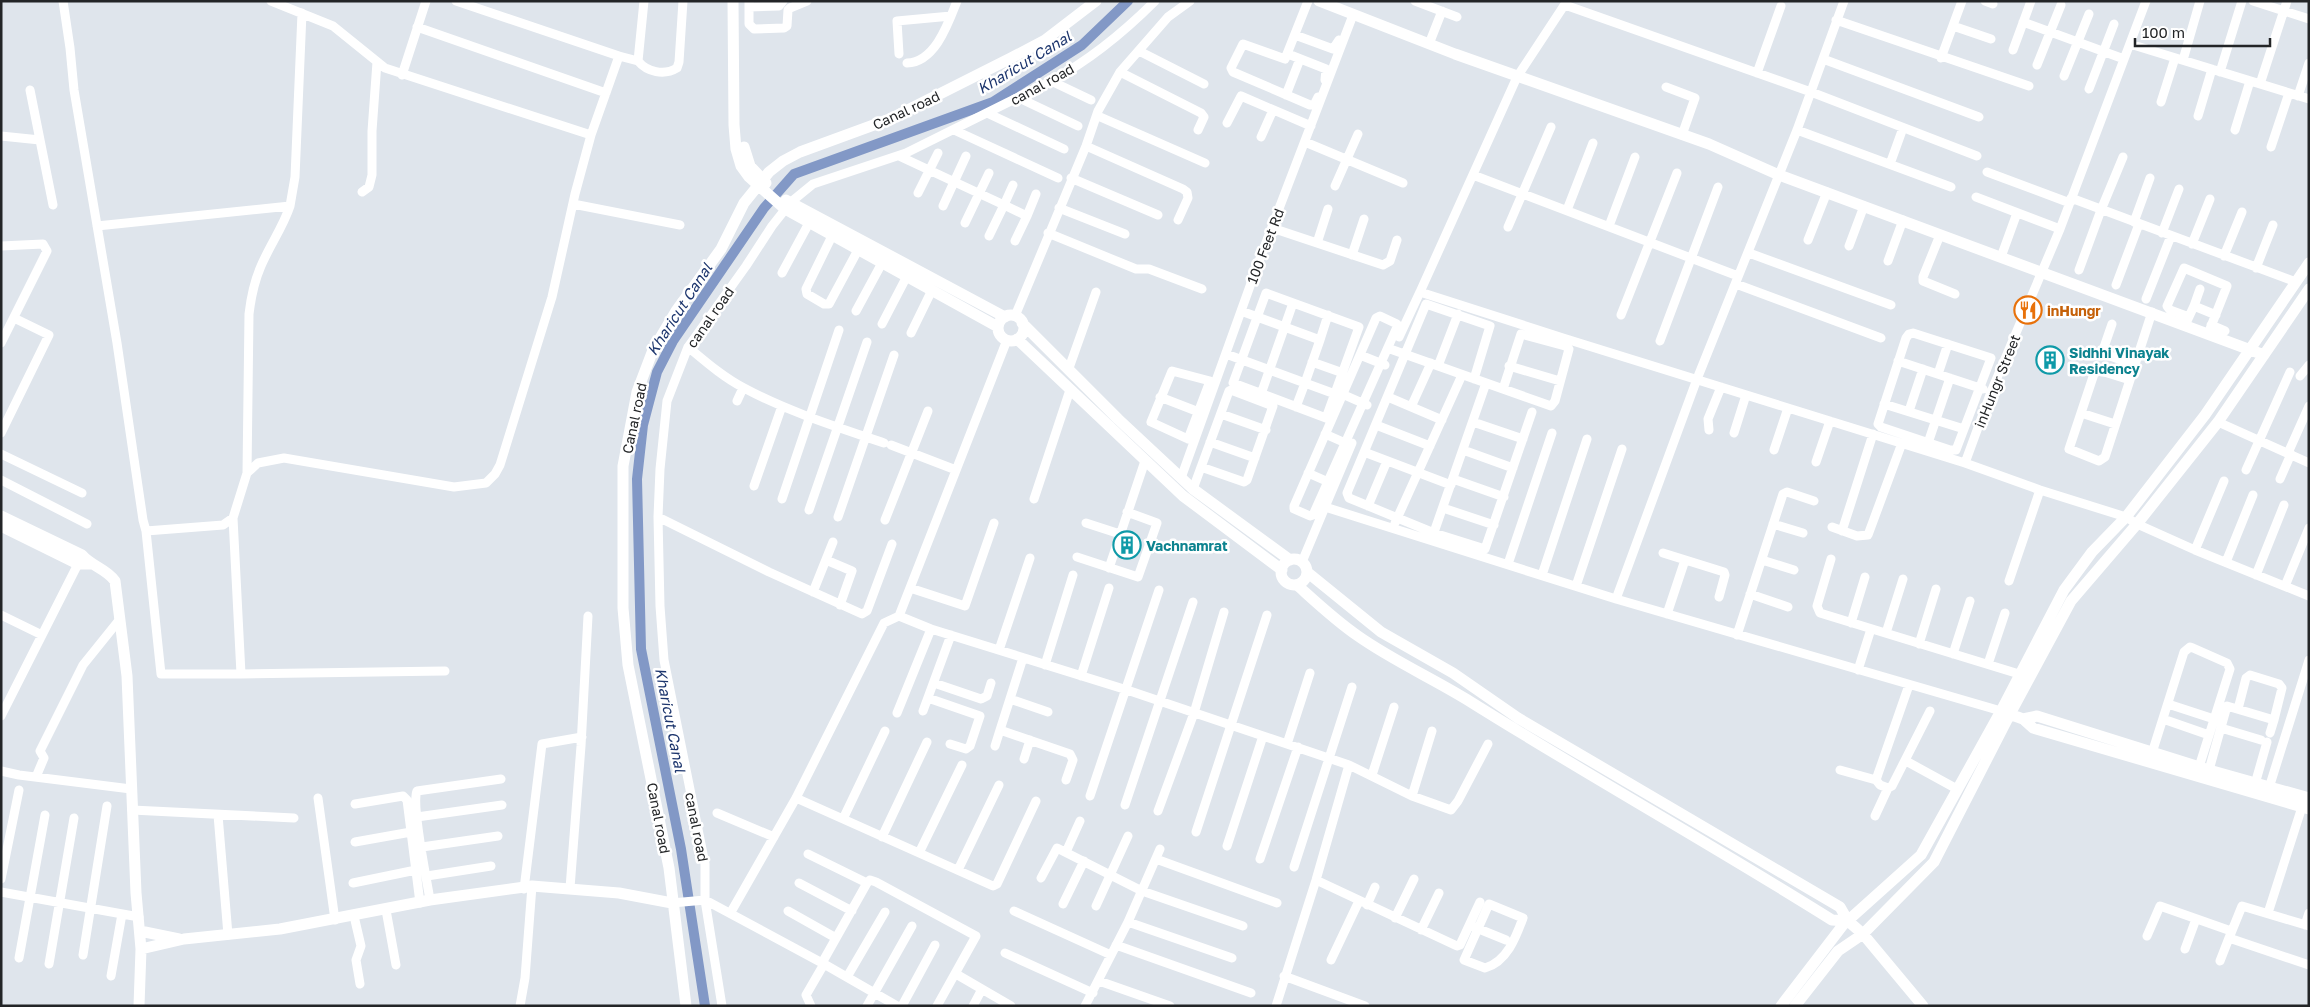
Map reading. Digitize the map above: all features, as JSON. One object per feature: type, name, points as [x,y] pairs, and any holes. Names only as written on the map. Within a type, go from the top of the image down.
[{"type":"street","points":[[63,1],[74,90],[117,343],[142,520],[146,531],[161,674],[445,671]]},
{"type":"street","points":[[271,1],[333,26],[385,68],[592,135]]},
{"type":"street","points":[[402,75],[426,1]]},
{"type":"street","points":[[456,1],[619,56],[638,60],[649,71],[671,72],[677,68],[683,1]]},
{"type":"street","points":[[638,60],[644,1]]},
{"type":"street","points":[[733,1],[734,125],[736,149],[748,177],[761,183]]},
{"type":"street","points":[[746,3],[779,6],[783,1]]},
{"type":"street","points":[[746,3],[750,27],[754,29],[784,28],[787,26],[790,8],[807,1]]},
{"type":"street","points":[[906,63],[919,61],[924,58],[937,41],[957,1]]},
{"type":"street","name":"Canal road","points":[[686,1006],[676,902],[628,665],[623,608],[624,466],[637,392],[653,350],[676,310],[722,249],[744,203],[769,172],[791,157],[890,119],[1045,40],[1096,1]]},
{"type":"street","name":"canal road","points":[[722,1006],[705,897],[705,864],[664,660],[660,606],[658,517],[660,469],[667,400],[688,347],[787,206],[813,184],[899,156],[1051,82],[1103,45],[1155,1]]},
{"type":"street","points":[[998,327],[1014,318],[1086,146],[1098,116],[1098,111],[1120,72],[1168,16],[1190,1]]},
{"type":"street","points":[[1288,54],[1326,69],[1316,103],[1312,105],[1286,95],[1233,72],[1231,68],[1243,44],[1282,60],[1286,59],[1308,1]]},
{"type":"street","points":[[1319,1],[1517,77],[1682,135],[1779,175],[2042,273],[2152,312],[2187,321],[2264,355]]},
{"type":"street","points":[[1415,1],[1457,17]]},
{"type":"street","points":[[1616,599],[1697,379],[1812,92],[1844,1]]},
{"type":"street","points":[[1941,58],[1962,1]]},
{"type":"street","points":[[2013,50],[2031,1]]},
{"type":"street","name":"inHungr Street","points":[[1965,463],[1991,392],[2060,229],[2146,1]]},
{"type":"street","points":[[2161,102],[2200,1]]},
{"type":"street","points":[[2198,116],[2242,1]]},
{"type":"street","points":[[2253,1],[2309,19]]},
{"type":"street","points":[[2260,84],[2287,1]]},
{"type":"street","points":[[746,3],[741,89],[744,150],[750,166],[761,183],[787,206],[808,223],[998,327],[1000,335],[1012,340],[1070,390],[1182,496],[1282,570],[1285,581],[1297,585],[1357,636],[1382,652],[1440,683],[1547,750],[1670,821],[1832,920],[1848,921]]},
{"type":"street","points":[[1384,365],[1394,350],[1517,77],[1566,3],[1812,92],[1977,156]]},
{"type":"street","points":[[2037,65],[2061,5]]},
{"type":"street","points":[[1757,73],[1781,6]]},
{"type":"street","points":[[1429,44],[1442,11]]},
{"type":"street","points":[[241,674],[233,518],[247,473],[248,314],[252,289],[261,265],[286,219],[296,177],[302,13]]},
{"type":"street","points":[[2064,76],[2089,14]]},
{"type":"street","name":"100 Feet Rd","points":[[1181,478],[1201,413],[1226,354],[1353,15]]},
{"type":"street","points":[[899,54],[897,21],[951,16]]},
{"type":"street","points":[[1836,20],[1941,58],[2029,86]]},
{"type":"street","points":[[2023,22],[2124,59]]},
{"type":"street","points":[[2089,89],[2114,24]]},
{"type":"street","points":[[1953,26],[1991,40]]},
{"type":"street","points":[[417,27],[606,93]]},
{"type":"street","points":[[1295,35],[1333,49],[1340,37]]},
{"type":"street","points":[[2130,44],[2309,99]]},
{"type":"street","points":[[1139,51],[1204,84]]},
{"type":"street","points":[[247,473],[258,463],[284,458],[454,487],[486,483],[495,474],[507,442],[552,297],[573,204],[592,135],[619,56]]},
{"type":"street","points":[[1286,95],[1300,59]]},
{"type":"street","points":[[1823,59],[1980,117]]},
{"type":"street","points":[[362,192],[369,187],[372,175],[372,131],[377,62]]},
{"type":"street","points":[[2298,96],[2309,63]]},
{"type":"street","points":[[1120,72],[1202,112],[1204,117],[1198,130]]},
{"type":"street","points":[[2235,130],[2250,81]]},
{"type":"street","points":[[1051,82],[1091,100]]},
{"type":"street","points":[[1666,87],[1695,98],[1682,135]]},
{"type":"street","points":[[30,90],[54,205]]},
{"type":"street","points":[[2271,147],[2289,93]]},
{"type":"street","points":[[1227,123],[1242,96],[1311,126]]},
{"type":"street","points":[[1019,98],[1078,126]]},
{"type":"street","points":[[1261,137],[1273,110]]},
{"type":"street","points":[[987,114],[1064,149]]},
{"type":"street","points":[[1098,116],[1205,163]]},
{"type":"street","points":[[1508,228],[1551,128]]},
{"type":"street","points":[[1890,164],[1903,128]]},
{"type":"street","points":[[954,130],[1058,178]]},
{"type":"street","points":[[1797,130],[1951,187]]},
{"type":"street","points":[[1335,186],[1358,134]]},
{"type":"street","points":[[1,136],[40,140]]},
{"type":"street","points":[[1305,142],[1403,183]]},
{"type":"street","points":[[1567,210],[1593,143]]},
{"type":"street","points":[[1086,146],[1187,192],[1188,198],[1178,220]]},
{"type":"street","points":[[918,193],[938,153]]},
{"type":"street","points":[[899,156],[1027,216]]},
{"type":"street","points":[[943,206],[966,156]]},
{"type":"street","points":[[1609,226],[1635,157]]},
{"type":"street","points":[[2079,270],[2123,157]]},
{"type":"street","points":[[1987,172],[2101,210],[2296,282]]},
{"type":"street","points":[[965,223],[989,173]]},
{"type":"street","points":[[1621,315],[1677,173]]},
{"type":"street","points":[[1472,174],[1692,258],[1737,280],[1881,338]]},
{"type":"street","points":[[1071,178],[1158,215]]},
{"type":"street","points":[[2116,285],[2150,178]]},
{"type":"street","points":[[988,236],[1013,185]]},
{"type":"street","points":[[1660,341],[1718,187]]},
{"type":"street","points":[[2162,232],[2179,189]]},
{"type":"street","points":[[1808,240],[1827,192]]},
{"type":"street","points":[[1015,241],[1036,194]]},
{"type":"street","points":[[1976,197],[2060,229]]},
{"type":"street","points":[[2192,244],[2210,199]]},
{"type":"street","points":[[573,204],[680,225]]},
{"type":"street","points":[[97,226],[290,206]]},
{"type":"street","points":[[787,206],[828,222],[1014,318],[1069,368],[1118,419],[1193,489],[1290,560],[1305,567],[1381,632],[1452,674],[1518,718],[1840,907],[1848,921],[1863,934],[1923,1006]]},
{"type":"street","points":[[1849,246],[1864,206]]},
{"type":"street","points":[[1059,208],[1124,234]]},
{"type":"street","points":[[1317,243],[1328,209]]},
{"type":"street","points":[[2224,256],[2242,212]]},
{"type":"street","points":[[2001,257],[2017,213]]},
{"type":"street","points":[[1352,255],[1364,219]]},
{"type":"street","points":[[1888,261],[1902,220]]},
{"type":"street","points":[[782,273],[808,223]]},
{"type":"street","points":[[2256,268],[2272,224]]},
{"type":"street","points":[[1272,228],[1386,265],[1390,261],[1397,240]]},
{"type":"street","points":[[1048,233],[1136,269],[1148,269],[1202,289]]},
{"type":"street","points":[[1940,235],[1923,281],[1955,294]]},
{"type":"street","points":[[832,236],[806,289],[807,294],[824,304],[829,304],[858,250]]},
{"type":"street","points":[[2146,299],[2171,236]]},
{"type":"street","points":[[1,246],[43,244],[47,251],[1,343]]},
{"type":"street","points":[[1749,253],[1891,305]]},
{"type":"street","points":[[856,311],[882,263]]},
{"type":"street","points":[[1795,1006],[1838,951],[1863,934],[1934,862],[2005,712],[2019,674],[2064,590],[2092,552],[2126,517],[2204,415],[2309,263]]},
{"type":"street","points":[[2187,321],[2167,306],[2184,268],[2227,285],[2210,330]]},
{"type":"street","points":[[882,324],[907,276]]},
{"type":"street","points":[[2187,321],[2200,289]]},
{"type":"street","points":[[1781,1006],[1843,925],[1921,854],[1957,789],[2071,601],[2137,524],[2218,422],[2309,289]]},
{"type":"street","points":[[910,333],[932,290]]},
{"type":"street","points":[[1069,368],[1096,292]]},
{"type":"street","points":[[1420,292],[1965,463],[2040,490],[2126,517],[2137,524],[2195,550],[2309,596]]},
{"type":"street","points":[[1294,303],[1265,293],[1232,383],[1325,418],[1339,394],[1360,355],[1376,318],[1380,316],[1398,325],[1384,365],[1331,483],[1313,515],[1310,516],[1293,508],[1325,434],[1339,394],[1343,373],[1359,327],[1294,303]]},
{"type":"street","points":[[1261,394],[1294,303]]},
{"type":"street","points":[[1474,379],[1490,326],[1428,303],[1425,305],[1347,493],[1349,498],[1398,518],[1433,536],[1508,564],[1616,599],[2023,718],[2038,716],[2269,788],[2307,805]]},
{"type":"street","points":[[2194,306],[2216,315]]},
{"type":"street","points":[[1241,311],[1320,340]]},
{"type":"street","points":[[2130,380],[2097,370],[2080,413],[2069,449],[2099,460],[2105,457],[2116,424],[2152,312]]},
{"type":"street","points":[[1411,407],[1434,365],[1458,314]]},
{"type":"street","points":[[1296,407],[1328,316]]},
{"type":"street","points":[[1,433],[50,335],[14,318]]},
{"type":"street","points":[[730,912],[796,798],[884,623],[899,616],[956,470],[1012,340],[1023,331],[1014,318]]},
{"type":"street","points":[[2112,324],[2102,353],[2135,365]]},
{"type":"street","points":[[782,499],[839,330]]},
{"type":"street","points":[[2210,330],[2225,331]]},
{"type":"street","points":[[1909,334],[1991,358],[1956,450],[1950,450],[1879,426],[1878,421],[1898,361],[1909,334]]},
{"type":"street","points":[[1394,350],[1502,390],[1551,406],[1555,401],[1569,349],[1565,346],[1531,336],[1519,335],[1502,390]]},
{"type":"street","points":[[809,510],[867,342]]},
{"type":"street","points":[[1938,374],[1948,344]]},
{"type":"street","points":[[688,347],[717,371],[743,388],[782,406],[956,470]]},
{"type":"street","points":[[838,517],[894,354]]},
{"type":"street","points":[[1226,354],[1366,404]]},
{"type":"street","points":[[1360,355],[1384,365]]},
{"type":"street","points":[[1898,361],[1991,392]]},
{"type":"street","points":[[1312,362],[1343,373]]},
{"type":"street","points":[[2300,376],[2309,365]]},
{"type":"street","points":[[1510,366],[1560,380]]},
{"type":"street","points":[[1909,412],[1923,369]]},
{"type":"street","points":[[1172,370],[1210,380],[1201,413],[1189,438],[1185,438],[1151,422],[1160,398],[1172,370]]},
{"type":"street","points":[[2246,470],[2290,372]]},
{"type":"street","points":[[1393,528],[1462,375]]},
{"type":"street","points":[[1928,443],[1950,378]]},
{"type":"street","points":[[1433,536],[1486,383]]},
{"type":"street","points":[[1709,430],[1708,419],[1721,387]]},
{"type":"street","points":[[737,401],[743,388]]},
{"type":"street","points":[[1034,500],[1070,390]]},
{"type":"street","points":[[1193,489],[1210,442],[1230,390],[1273,406],[1248,479],[1244,482],[1201,467]]},
{"type":"street","points":[[1734,433],[1746,395]]},
{"type":"street","points":[[1388,397],[1442,420]]},
{"type":"street","points":[[1160,398],[1201,413]]},
{"type":"street","points":[[1884,404],[1964,430]]},
{"type":"street","points":[[754,486],[782,406]]},
{"type":"street","points":[[2280,479],[2309,406]]},
{"type":"street","points":[[1774,450],[1788,408]]},
{"type":"street","points":[[885,520],[928,411]]},
{"type":"street","points":[[1325,507],[1393,528],[1485,549],[1532,412]]},
{"type":"street","points":[[2080,413],[2116,424]]},
{"type":"street","points":[[1221,414],[1266,430]]},
{"type":"street","points":[[1816,462],[1830,421]]},
{"type":"street","points":[[1473,422],[1523,439]]},
{"type":"street","points":[[2218,422],[2309,462]]},
{"type":"street","points":[[1376,425],[1430,446]]},
{"type":"street","points":[[1508,564],[1552,433]]},
{"type":"street","points":[[1325,434],[1348,445]]},
{"type":"street","points":[[1842,530],[1873,434]]},
{"type":"street","points":[[1542,575],[1587,439]]},
{"type":"street","points":[[1210,442],[1255,458]]},
{"type":"street","points":[[1832,527],[1858,536],[1868,535],[1902,443]]},
{"type":"street","points":[[1576,586],[1622,449]]},
{"type":"street","points":[[1463,450],[1514,468]]},
{"type":"street","points":[[1364,452],[1418,473],[1504,497]]},
{"type":"street","points":[[1,454],[82,492]]},
{"type":"street","points":[[1109,568],[1145,461]]},
{"type":"street","points":[[1368,506],[1386,461]]},
{"type":"street","points":[[1308,473],[1331,483]]},
{"type":"street","points":[[1,480],[88,524]]},
{"type":"street","points":[[2195,550],[2224,481]]},
{"type":"street","points":[[1297,585],[1304,580],[1305,567],[1331,483]]},
{"type":"street","points":[[2009,581],[2040,490]]},
{"type":"street","points":[[1737,635],[1785,492],[1814,501]]},
{"type":"street","points":[[2226,562],[2253,495]]},
{"type":"street","points":[[2256,575],[2284,505]]},
{"type":"street","points":[[1443,508],[1494,525]]},
{"type":"street","points":[[1077,557],[1137,577],[1144,565],[1157,523],[1127,512]]},
{"type":"street","points":[[1,516],[82,555],[84,564],[42,635],[2,711]]},
{"type":"street","points":[[658,517],[859,614],[867,612],[892,544]]},
{"type":"street","points":[[146,531],[223,525],[233,518]]},
{"type":"street","points":[[910,588],[965,606],[994,523]]},
{"type":"street","points":[[1086,523],[1120,534]]},
{"type":"street","points":[[1773,524],[1803,534]]},
{"type":"street","points":[[1,526],[111,575],[115,581],[127,676],[132,810],[141,949],[139,1006]]},
{"type":"street","points":[[2285,586],[2309,528]]},
{"type":"street","points":[[813,592],[833,542]]},
{"type":"street","points":[[1663,553],[1724,572],[1725,575],[1719,597]]},
{"type":"street","points":[[999,650],[1030,558]]},
{"type":"street","points":[[826,560],[852,571],[840,605]]},
{"type":"street","points":[[1282,570],[1284,565],[1290,560]]},
{"type":"street","points":[[1667,614],[1685,560]]},
{"type":"street","points":[[1762,560],[1794,570]]},
{"type":"street","points":[[1831,560],[1817,606],[1818,611],[1851,623],[2019,674]]},
{"type":"street","points":[[1045,665],[1073,575]]},
{"type":"street","points":[[1851,623],[1865,577]]},
{"type":"street","points":[[1886,633],[1902,579]]},
{"type":"street","points":[[1081,676],[1109,588]]},
{"type":"street","points":[[1919,644],[1936,589]]},
{"type":"street","points":[[1090,796],[1159,590]]},
{"type":"street","points":[[1750,594],[1788,607]]},
{"type":"street","points":[[1953,654],[1970,600]]},
{"type":"street","points":[[1125,805],[1193,602]]},
{"type":"street","points":[[1158,811],[1194,713],[1224,612]]},
{"type":"street","points":[[1988,664],[2004,613]]},
{"type":"street","points":[[1,615],[42,635]]},
{"type":"street","points":[[1196,832],[1267,615]]},
{"type":"street","points":[[570,888],[582,737],[588,616]]},
{"type":"street","points":[[899,616],[931,629],[1127,690],[1298,747],[1372,774],[1412,796],[1451,810],[1458,802],[1488,744]]},
{"type":"street","points":[[36,778],[44,758],[40,751],[79,673],[120,619]]},
{"type":"street","points":[[897,713],[931,629]]},
{"type":"street","points":[[1858,670],[1871,629]]},
{"type":"street","points":[[923,711],[951,635]]},
{"type":"street","points":[[2152,753],[2184,652],[2190,647],[2230,666],[2209,735],[2204,769]]},
{"type":"street","points":[[995,746],[1023,658]]},
{"type":"street","points":[[2269,788],[2309,660]]},
{"type":"street","points":[[1287,744],[1310,673]]},
{"type":"street","points":[[2238,709],[2246,678],[2250,675],[2279,684],[2282,688],[2274,720],[2266,738],[2255,784]]},
{"type":"street","points":[[934,683],[981,699],[987,696],[991,683]]},
{"type":"street","points":[[1876,780],[1909,685]]},
{"type":"street","points":[[1294,867],[1352,687]]},
{"type":"street","points":[[928,698],[980,716],[970,746],[966,749],[950,744]]},
{"type":"street","points":[[1010,699],[1048,712]]},
{"type":"street","points":[[2168,704],[2214,719]]},
{"type":"street","points":[[2204,769],[2226,707],[2229,706],[2274,720]]},
{"type":"street","points":[[1372,774],[1394,707]]},
{"type":"street","points":[[1875,816],[1888,788],[1892,786],[1906,761],[1930,711]]},
{"type":"street","points":[[2023,718],[2033,728],[2307,805]]},
{"type":"street","points":[[2163,719],[2209,735]]},
{"type":"street","points":[[2220,728],[2266,738]]},
{"type":"street","points":[[1000,730],[1070,754],[1073,760],[1066,780]]},
{"type":"street","points":[[843,819],[885,731]]},
{"type":"street","points":[[1412,796],[1432,731]]},
{"type":"street","points":[[1226,846],[1263,736]]},
{"type":"street","points":[[520,1006],[525,978],[528,887],[542,744],[582,737]]},
{"type":"street","points":[[1024,759],[1030,740]]},
{"type":"street","points":[[882,837],[927,742]]},
{"type":"street","points":[[1260,859],[1298,747]]},
{"type":"street","points":[[1906,761],[1957,789]]},
{"type":"street","points":[[919,853],[962,765]]},
{"type":"street","points":[[1276,1006],[1316,880],[1349,765]]},
{"type":"street","points":[[1840,770],[1876,780],[1880,785],[1888,788]]},
{"type":"street","points":[[1,771],[36,778],[131,789]]},
{"type":"street","points":[[425,901],[427,876],[417,817],[415,796],[417,791],[501,779]]},
{"type":"street","points":[[958,870],[999,785]]},
{"type":"street","points":[[1,879],[19,790]]},
{"type":"street","points":[[355,804],[403,796],[407,800],[416,870],[425,901]]},
{"type":"street","points":[[318,798],[335,920]]},
{"type":"street","points":[[796,798],[996,886],[1036,801]]},
{"type":"street","points":[[417,817],[502,805]]},
{"type":"street","points":[[2268,913],[2307,805]]},
{"type":"street","points":[[83,955],[107,806]]},
{"type":"street","points":[[132,810],[294,818]]},
{"type":"street","points":[[20,958],[45,814]]},
{"type":"street","points":[[717,814],[774,837]]},
{"type":"street","points":[[218,815],[228,936]]},
{"type":"street","points":[[49,964],[74,818]]},
{"type":"street","points":[[1066,852],[1080,821]]},
{"type":"street","points":[[355,842],[411,832]]},
{"type":"street","points":[[422,848],[498,836]]},
{"type":"street","points":[[1096,906],[1128,836]]},
{"type":"street","points":[[1041,878],[1057,848],[1142,891],[1243,926]]},
{"type":"street","points":[[1085,1006],[1128,922],[1160,849]]},
{"type":"street","points":[[808,854],[867,883]]},
{"type":"street","points":[[1156,859],[1277,902]]},
{"type":"street","points":[[1063,904],[1084,861]]},
{"type":"street","points":[[427,876],[491,866]]},
{"type":"street","points":[[353,883],[416,870]]},
{"type":"street","points":[[1395,918],[1414,879]]},
{"type":"street","points":[[811,1006],[806,995],[836,938],[870,880],[976,936],[937,1006]]},
{"type":"street","points":[[1316,880],[1457,946],[1460,945],[1473,927],[1489,904],[1523,918],[1516,937],[1508,949],[1496,961],[1485,968],[1464,960],[1473,927],[1480,902]]},
{"type":"street","points":[[799,883],[852,911]]},
{"type":"street","points":[[1331,960],[1363,903],[1375,886]]},
{"type":"street","points":[[141,949],[184,939],[228,936],[335,920],[425,901],[528,887],[570,888],[676,902],[705,897],[897,1006]]},
{"type":"street","points":[[1,892],[139,917]]},
{"type":"street","points":[[1421,930],[1439,893]]},
{"type":"street","points":[[2147,936],[2160,906],[2309,965]]},
{"type":"street","points":[[2220,962],[2242,906],[2307,925],[2309,913]]},
{"type":"street","points":[[386,910],[396,965]]},
{"type":"street","points":[[788,911],[836,938]]},
{"type":"street","points":[[1014,911],[1111,955]]},
{"type":"street","points":[[847,978],[885,912]]},
{"type":"street","points":[[111,976],[122,914]]},
{"type":"street","points":[[354,916],[361,946],[356,960],[360,984]]},
{"type":"street","points":[[2185,949],[2196,919]]},
{"type":"street","points":[[1128,922],[1232,958]]},
{"type":"street","points":[[867,1006],[912,926]]},
{"type":"street","points":[[1473,927],[1506,940]]},
{"type":"street","points":[[140,931],[184,939]]},
{"type":"street","points":[[902,1006],[935,945]]},
{"type":"street","points":[[1116,945],[1251,993]]},
{"type":"street","points":[[1005,953],[1092,993]]},
{"type":"street","points":[[956,974],[1009,1005]]},
{"type":"street","points":[[1284,976],[1365,1006]]},
{"type":"street","points":[[1099,981],[1170,1006]]},
{"type":"street","points":[[973,1006],[982,989]]},
{"type":"waterway","name":"Kharicut Canal","points":[[705,1006],[681,849],[641,649],[637,479],[643,425],[657,372],[673,341],[764,208],[794,174],[993,102],[1082,45],[1128,1]]},
{"type":"place","name":"inHungr","points":[[2028,310]]},
{"type":"place","name":"Sidhhi Vinayak Residency","points":[[2050,360]]},
{"type":"place","name":"Vachnamrat","points":[[1127,545]]}]
